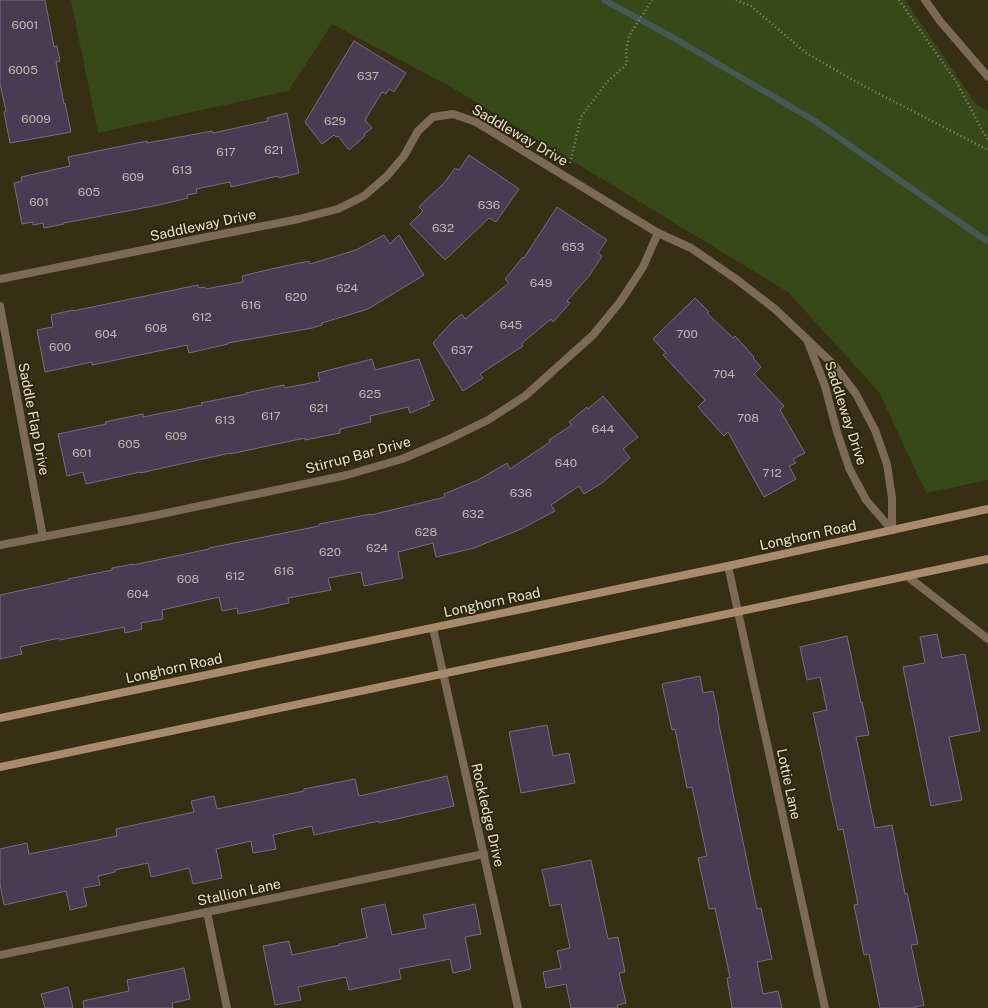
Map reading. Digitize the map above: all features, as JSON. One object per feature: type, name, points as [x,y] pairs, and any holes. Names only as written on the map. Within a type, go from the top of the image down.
[{"type":"main road","name":"Longhorn Road","points":[[0,718],[728,566],[988,509]]},
{"type":"main road","points":[[0,767],[988,559]]},
{"type":"street","points":[[925,0],[940,21],[988,76]]},
{"type":"street","name":"Saddleway Drive","points":[[0,279],[299,219],[338,209],[364,196],[387,176],[404,156],[418,131],[433,116],[453,114],[476,122],[658,233],[691,248],[736,279],[775,309],[834,365],[856,394],[875,430],[887,464],[892,498],[892,530]]},
{"type":"street","name":"Stirrup Bar Drive","points":[[0,545],[152,516],[347,475],[402,459],[447,440],[488,420],[525,396],[593,335],[620,302],[643,267],[658,233]]},
{"type":"street","name":"Saddle Flap Drive","points":[[0,306],[43,537]]},
{"type":"street","name":"Saddleway Drive","points":[[807,340],[825,386],[837,432],[849,468],[866,500],[892,530]]},
{"type":"street","name":"Lottie Lane","points":[[728,566],[825,1008]]},
{"type":"street","points":[[907,576],[988,639]]},
{"type":"street","name":"Rockledge Drive","points":[[433,628],[518,1008]]},
{"type":"street","name":"Stallion Lane","points":[[0,955],[484,854]]},
{"type":"street","points":[[208,912],[227,1008]]},
{"type":"path","points":[[567,177],[581,117],[607,82],[627,63],[626,51],[629,36],[652,0]]},
{"type":"path","points":[[736,0],[751,6],[806,53],[862,85],[988,150]]},
{"type":"path","points":[[899,0],[957,83],[988,140]]},
{"type":"green space","points":[[71,0],[905,0],[976,104],[988,111],[988,480],[926,493],[879,392],[788,292],[451,87],[332,24],[288,91],[98,133]]},
{"type":"building","points":[[0,0],[45,0],[54,47],[57,46],[60,61],[56,62],[71,132],[10,143],[4,112],[6,111],[0,84]]},
{"type":"building","points":[[354,41],[406,73],[394,92],[389,89],[386,94],[382,92],[365,120],[372,128],[349,150],[338,136],[336,137],[334,135],[322,144],[305,122]]},
{"type":"building","points":[[287,113],[299,173],[279,178],[278,176],[231,187],[230,182],[196,189],[197,193],[187,195],[188,198],[44,228],[43,223],[33,225],[33,222],[22,224],[14,183],[22,181],[21,177],[70,166],[68,157],[147,141],[147,143],[212,131],[213,133],[268,121],[267,118]]},
{"type":"building","points":[[469,155],[519,189],[496,222],[489,218],[445,260],[410,224],[423,211],[419,207],[445,182],[455,168],[459,170]]},
{"type":"building","points":[[557,207],[607,240],[598,253],[602,256],[589,276],[567,301],[570,303],[553,322],[551,319],[521,344],[523,346],[480,374],[483,378],[463,391],[433,343],[452,322],[462,314],[465,319],[509,283],[505,279],[523,257],[524,258]]},
{"type":"building","points":[[384,235],[390,244],[399,235],[424,275],[368,309],[322,323],[322,325],[312,328],[228,343],[189,353],[187,345],[92,365],[92,362],[45,372],[37,330],[53,327],[51,315],[198,285],[199,288],[205,287],[206,289],[243,282],[242,276],[309,261],[310,264],[356,250]]},
{"type":"building","points":[[695,298],[709,312],[707,313],[733,338],[735,336],[754,357],[753,358],[761,367],[754,374],[784,406],[780,410],[805,453],[793,459],[796,463],[789,466],[796,479],[764,497],[728,432],[724,436],[698,407],[705,400],[663,355],[666,353],[653,339]]},
{"type":"building","points":[[372,359],[375,370],[419,359],[434,400],[428,402],[430,405],[410,413],[408,407],[370,416],[371,422],[340,429],[340,433],[305,440],[305,438],[230,453],[86,484],[83,472],[67,476],[58,434],[106,424],[105,422],[143,414],[143,417],[202,405],[201,403],[284,385],[285,388],[320,381],[318,373]]},
{"type":"building","points":[[603,396],[638,437],[623,449],[630,458],[602,483],[584,494],[579,486],[551,505],[555,511],[521,529],[474,548],[436,557],[433,543],[398,552],[403,578],[364,586],[361,572],[328,578],[331,590],[288,598],[289,603],[238,614],[237,608],[222,611],[219,597],[162,610],[163,619],[141,623],[142,629],[125,633],[124,627],[60,640],[59,638],[20,647],[22,654],[0,659],[0,595],[112,570],[112,568],[133,565],[319,526],[319,524],[371,515],[445,497],[444,494],[478,480],[507,463],[510,469],[572,425],[569,422],[587,407],[588,409]]},
{"type":"building","points":[[937,634],[942,658],[965,654],[980,731],[949,737],[962,800],[931,806],[903,667],[925,663],[920,637]]},
{"type":"building","points":[[847,636],[869,735],[856,737],[875,828],[892,825],[905,894],[907,893],[918,944],[911,945],[924,1005],[912,1008],[880,1008],[869,954],[864,955],[854,905],[858,904],[843,829],[838,830],[813,713],[827,710],[820,677],[807,680],[800,647]]},
{"type":"building","points":[[700,676],[703,693],[713,691],[757,909],[761,908],[772,959],[757,962],[763,994],[778,991],[782,1008],[732,1008],[727,978],[730,977],[715,908],[709,909],[698,858],[707,856],[692,787],[687,788],[675,729],[672,730],[662,684]]},
{"type":"building","points":[[547,725],[553,756],[569,753],[575,783],[521,793],[509,732]]},
{"type":"building","points":[[447,776],[454,806],[379,823],[379,821],[314,835],[312,826],[273,835],[276,849],[253,853],[251,841],[216,849],[222,878],[193,884],[189,868],[151,877],[148,863],[115,870],[115,872],[98,876],[100,885],[83,888],[87,906],[70,910],[66,891],[4,905],[0,884],[0,849],[27,843],[29,854],[117,836],[116,829],[194,812],[191,801],[214,796],[217,809],[355,779],[359,796]]},
{"type":"building","points":[[591,860],[608,939],[618,937],[625,972],[619,973],[626,1003],[617,1005],[618,1008],[571,1008],[566,984],[546,988],[543,972],[561,968],[557,951],[570,948],[561,904],[550,906],[542,870]]},
{"type":"building","points":[[385,904],[392,935],[426,928],[423,915],[475,904],[481,934],[465,937],[471,969],[453,973],[450,959],[399,969],[401,979],[349,990],[346,977],[298,987],[301,1000],[275,1005],[263,946],[289,941],[292,955],[367,938],[361,909]]},
{"type":"building","points":[[184,968],[190,999],[172,1003],[173,1008],[84,1008],[83,1001],[129,991],[127,980]]},
{"type":"building","points":[[68,987],[73,1008],[45,1008],[41,994]]},
{"type":"waterway","points":[[604,0],[674,38],[815,121],[988,242]]}]
